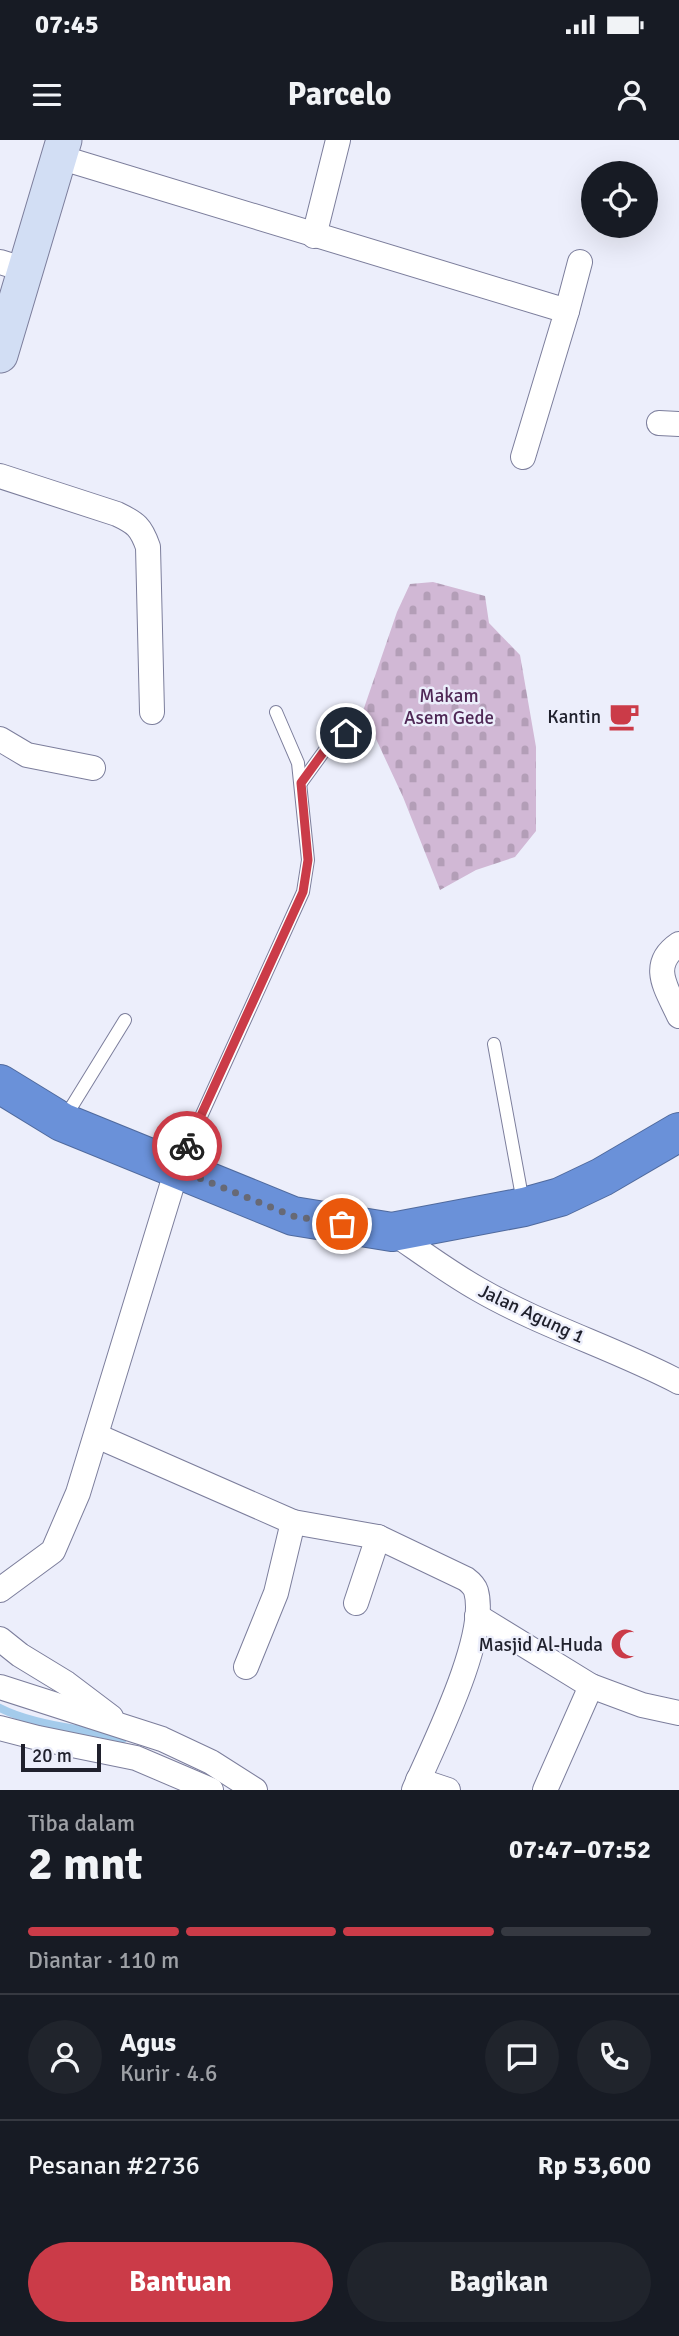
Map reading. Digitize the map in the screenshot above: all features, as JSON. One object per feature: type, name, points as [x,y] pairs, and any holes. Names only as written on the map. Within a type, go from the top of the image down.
[{"type":"highway","points":[[0,1084],[62,1122],[293,1216],[392,1232],[542,1202],[602,1177],[679,1132]]},
{"type":"street","points":[[314,236],[338,140]]},
{"type":"street","points":[[0,355],[13,266],[61,148],[314,236],[567,311]]},
{"type":"street","points":[[523,457],[580,262]]},
{"type":"street","points":[[0,476],[117,514],[133,522],[143,532],[148,547],[152,712]]},
{"type":"street","points":[[0,739],[27,755],[93,768]]},
{"type":"street","points":[[679,944],[669,950],[662,964],[663,979],[679,1016]]},
{"type":"street","points":[[0,1590],[53,1551],[78,1493],[177,1169]]},
{"type":"street","name":"Jalan Agung 1","points":[[392,1232],[477,1289],[679,1382]]},
{"type":"street","points":[[97,1436],[293,1522],[379,1537],[466,1579],[473,1585],[477,1592],[477,1616],[467,1668],[416,1785],[448,1790]]},
{"type":"street","points":[[246,1667],[276,1593],[293,1522]]},
{"type":"street","points":[[356,1603],[379,1537]]},
{"type":"street","points":[[477,1616],[591,1686],[642,1704],[679,1713]]},
{"type":"street","points":[[0,1639],[20,1655],[66,1683],[136,1741],[211,1790]]},
{"type":"street","points":[[545,1790],[591,1686]]},
{"type":"street","points":[[0,1687],[136,1741]]},
{"type":"street","points":[[0,1728],[38,1738],[136,1741],[191,1751],[255,1790]]},
{"type":"lane","points":[[177,1169],[303,892],[308,860],[301,783],[298,764],[276,712]]},
{"type":"lane","points":[[301,783],[330,743],[361,722]]},
{"type":"lane","points":[[62,1122],[125,1020]]},
{"type":"lane","points":[[494,1044],[542,1202]]},
{"type":"green space","name":"Makam Asem Gede","points":[[433,582],[485,596],[489,623],[520,655],[536,747],[536,831],[515,857],[476,870],[440,890],[403,797],[363,711],[397,612],[410,584]]},
{"type":"waterway","points":[[0,1708],[28,1719],[123,1739]]},
{"type":"way so far","points":[[187,1146],[177,1169],[293,1216],[342,1224]]},
{"type":"place","name":"Kantin","points":[[624,716]]},
{"type":"place","name":"Masjid Al-Huda","points":[[626,1644]]},
{"type":"route","points":[[187,1146],[303,892],[308,860],[301,783],[330,743],[346,733]]}]
